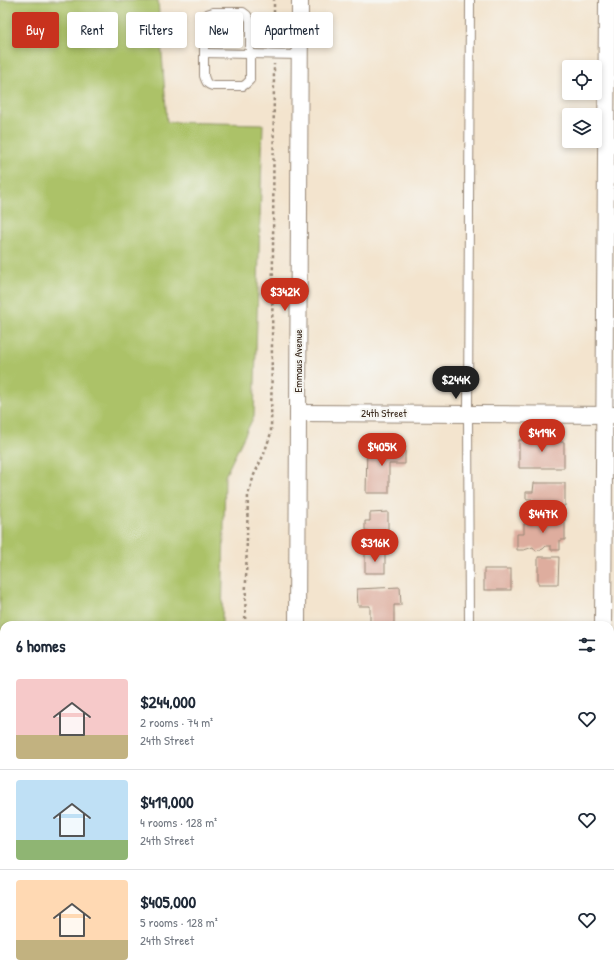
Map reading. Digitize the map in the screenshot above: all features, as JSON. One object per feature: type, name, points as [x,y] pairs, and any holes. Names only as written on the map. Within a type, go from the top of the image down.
[{"type":"street","name":"Emmaus Avenue","points":[[297,621],[300,0]]},
{"type":"street","points":[[603,621],[609,415],[607,0]]},
{"type":"street","name":"24th Street","points":[[298,413],[609,415]]},
{"type":"lane","points":[[469,621],[468,414],[470,0]]},
{"type":"lane","points":[[213,12],[243,12],[247,15],[250,20],[251,54],[250,80],[246,84],[243,86],[213,86],[206,83],[204,76],[204,52],[204,19],[207,14],[213,12]]},
{"type":"lane","points":[[204,52],[300,55]]},
{"type":"path","points":[[245,621],[248,495],[254,475],[264,454],[270,433],[273,245],[274,0]]},
{"type":"green space","points":[[0,0],[158,0],[159,12],[126,12],[126,48],[162,48],[167,122],[263,124],[254,416],[225,476],[222,621],[0,621]]},
{"type":"building","points":[[538,434],[555,434],[555,442],[564,442],[564,468],[519,468],[519,440],[538,440]]},
{"type":"building","points":[[367,447],[405,447],[405,464],[389,464],[389,493],[366,493]]},
{"type":"building","points":[[534,483],[565,483],[565,506],[532,505],[532,499],[526,499],[526,492],[533,492]]},
{"type":"building","points":[[388,512],[388,533],[381,533],[381,537],[369,537],[369,531],[365,530],[365,521],[370,521],[370,513]]},
{"type":"building","points":[[537,516],[565,516],[565,540],[560,540],[560,550],[551,550],[551,546],[546,546],[543,549],[536,551],[533,547],[524,550],[517,550],[517,534],[524,534],[524,524],[533,524],[533,522],[537,522]]},
{"type":"building","points":[[365,553],[385,553],[385,573],[365,573]]},
{"type":"building","points":[[538,557],[559,557],[558,584],[538,584]]},
{"type":"building","points":[[484,569],[511,569],[511,590],[484,590]]},
{"type":"building","points":[[400,587],[401,605],[394,605],[394,621],[370,621],[370,606],[358,606],[357,589]]}]
